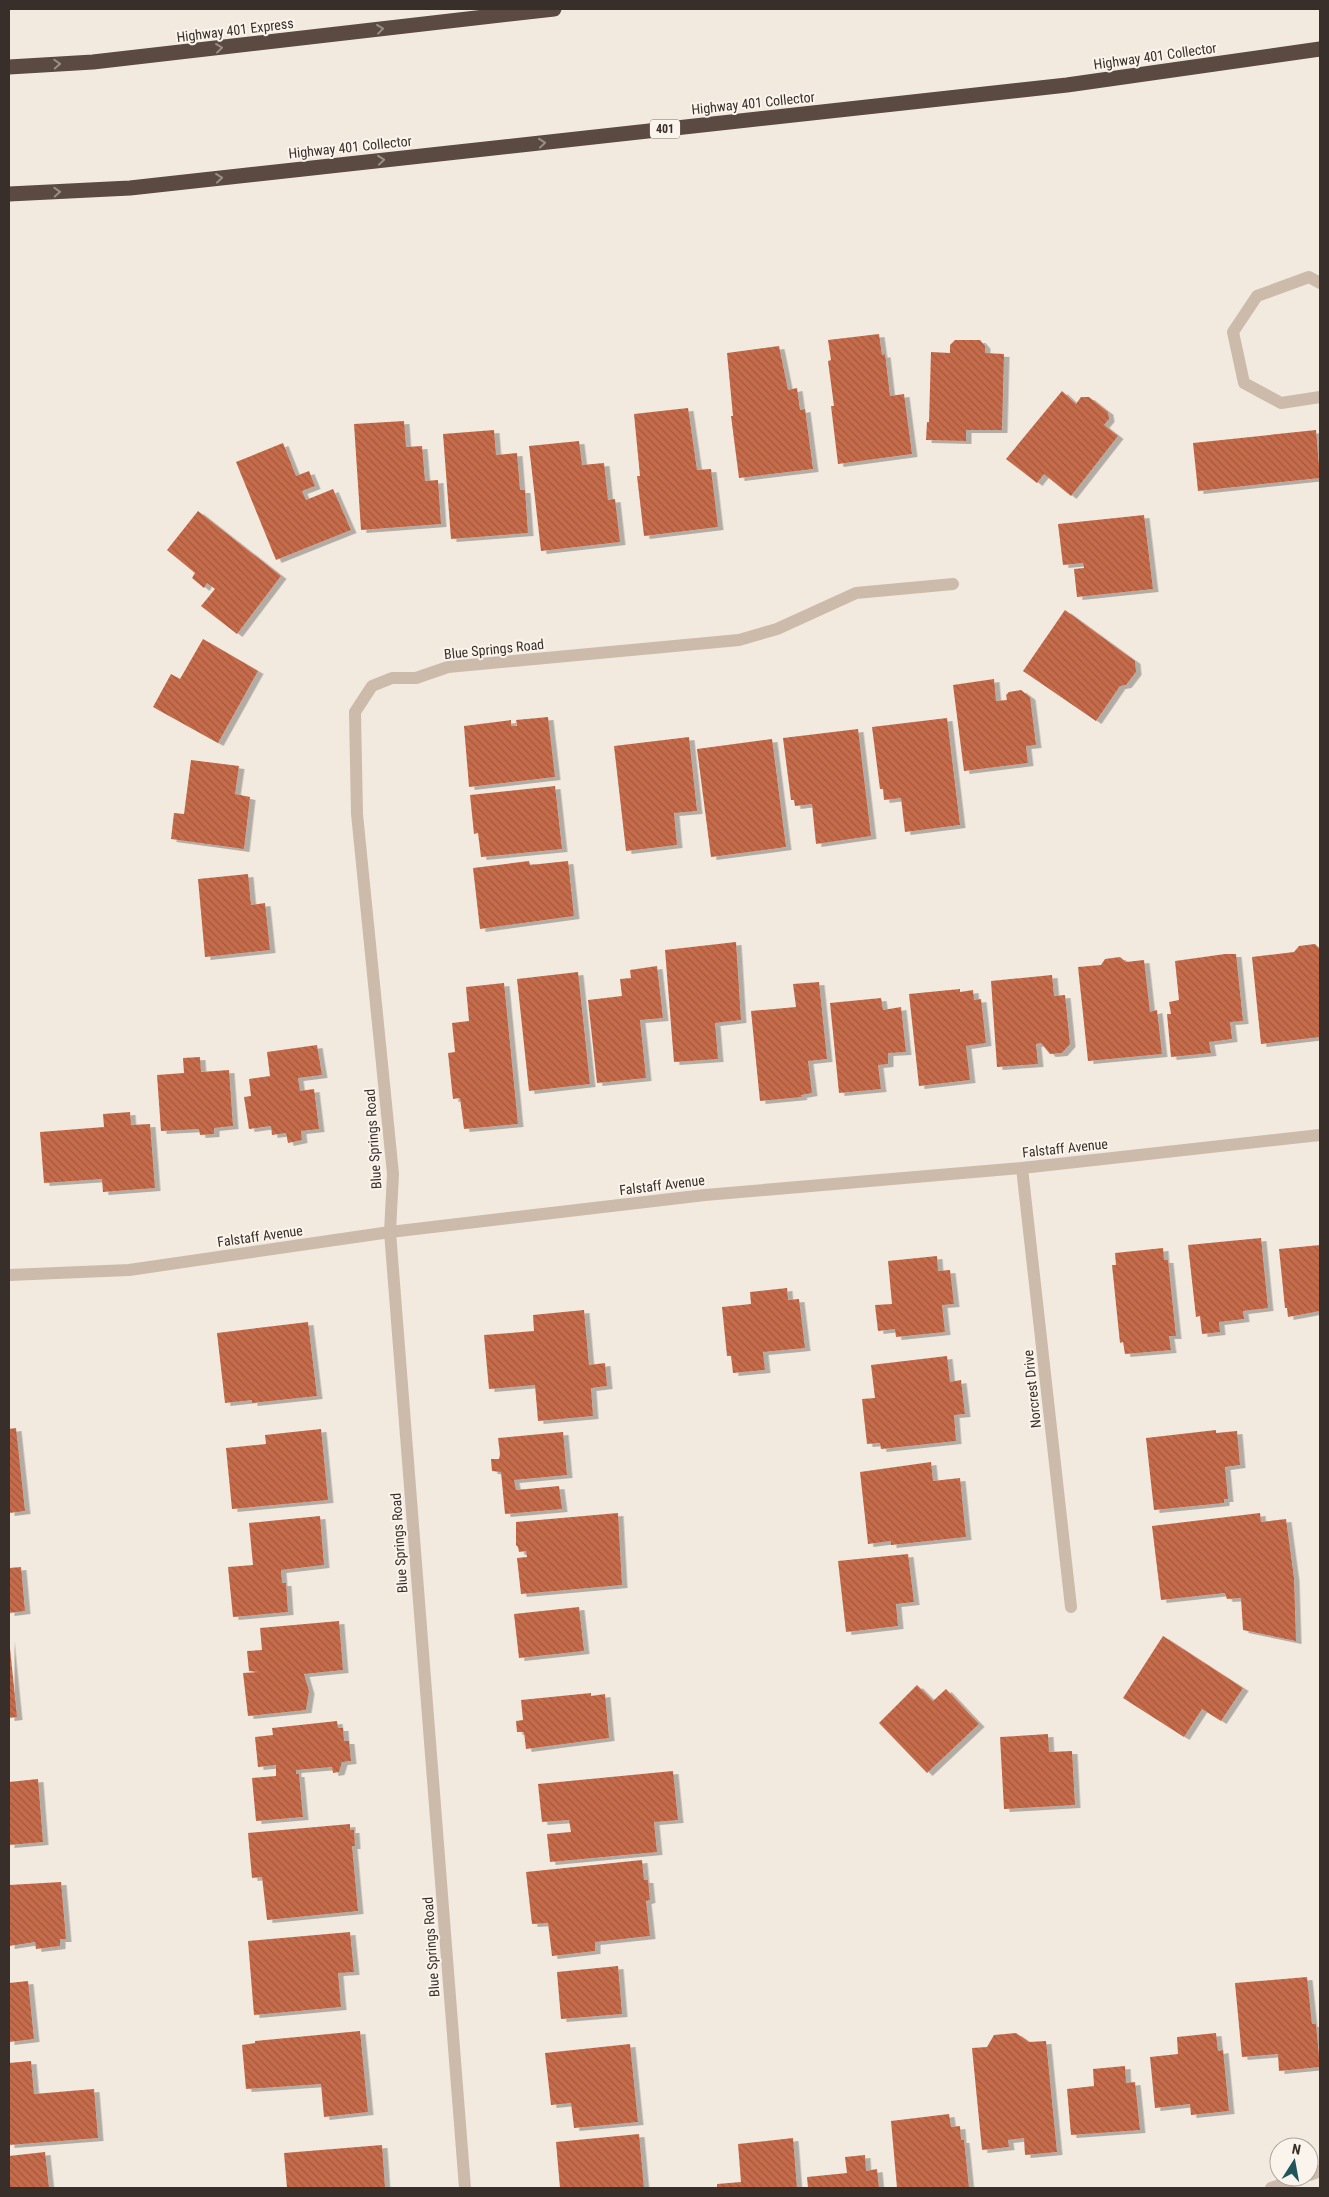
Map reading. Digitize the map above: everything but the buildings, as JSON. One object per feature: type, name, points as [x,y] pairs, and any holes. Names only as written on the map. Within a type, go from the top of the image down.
[{"type":"highway","name":"Highway 401 Express","points":[[9,67],[93,62],[554,9]]},
{"type":"highway","name":"Highway 401 Collector","points":[[9,194],[130,188],[1037,88],[1320,50]]},
{"type":"street","points":[[1320,283],[1309,277],[1257,296],[1233,332],[1244,383],[1281,403],[1320,397]]},
{"type":"street","name":"Blue Springs Road","points":[[465,2188],[390,1232],[393,1174],[357,814],[355,712],[372,686],[392,678],[416,678],[448,667],[739,640],[777,629],[856,593],[953,584]]},
{"type":"street","name":"Falstaff Avenue","points":[[9,1275],[129,1270],[390,1232],[705,1195],[1022,1168],[1320,1135]]},
{"type":"street","name":"Norcrest Drive","points":[[1022,1168],[1071,1607]]}]
